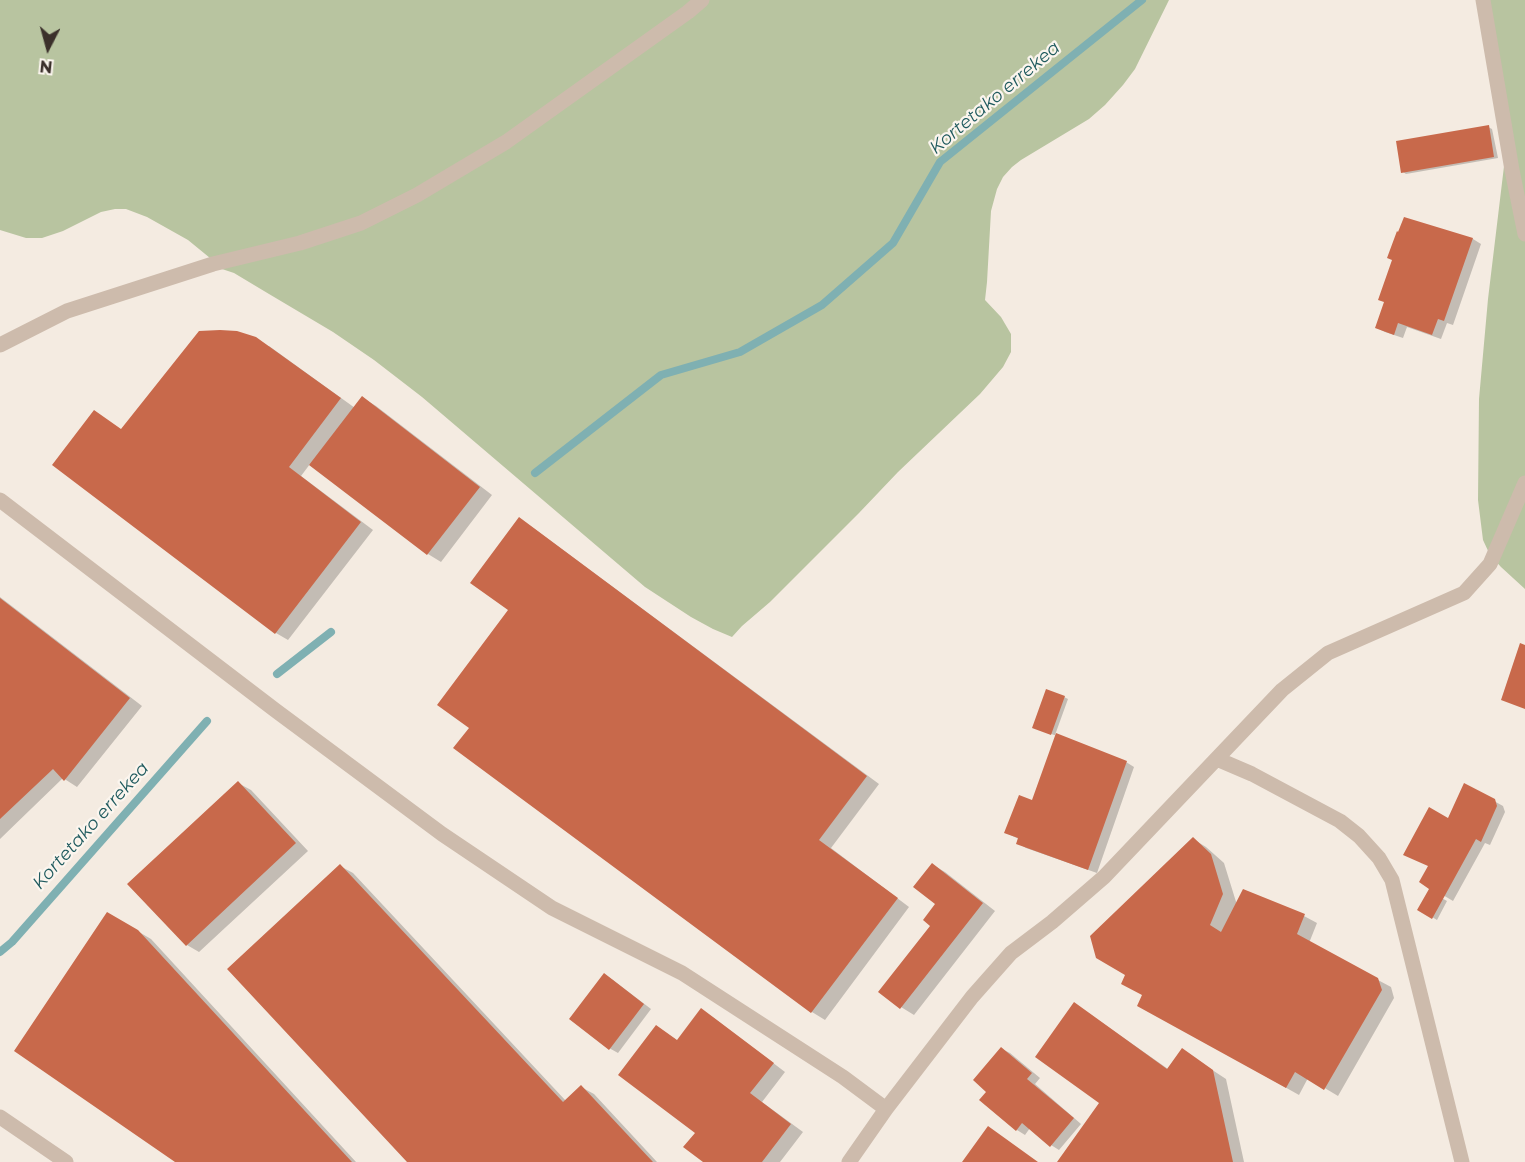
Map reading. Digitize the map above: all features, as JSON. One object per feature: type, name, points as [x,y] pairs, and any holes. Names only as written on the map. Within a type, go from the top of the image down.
[{"type":"street","points":[[0,345],[67,311],[213,264],[300,243],[361,223],[417,195],[506,142],[702,0]]},
{"type":"street","points":[[1483,0],[1525,234]]},
{"type":"street","points":[[849,1162],[886,1108],[972,997],[1011,953],[1052,922],[1104,877],[1282,690],[1328,653],[1464,593],[1490,564],[1525,483]]},
{"type":"street","points":[[0,500],[442,834],[552,908],[682,973],[843,1077],[886,1108]]},
{"type":"street","points":[[1217,759],[1252,774],[1340,821],[1359,836],[1379,858],[1392,880],[1462,1162]]},
{"type":"street","points":[[0,1117],[66,1162]]},
{"type":"green space","points":[[0,0],[1169,0],[1135,69],[1105,105],[1089,119],[1012,167],[1003,177],[997,189],[991,211],[985,300],[1001,317],[1011,334],[1011,352],[1003,367],[980,394],[732,637],[691,617],[645,587],[422,397],[374,360],[333,332],[234,273],[219,268],[188,240],[147,217],[126,209],[115,209],[101,212],[63,231],[42,238],[26,238],[0,230]]},
{"type":"green space","points":[[1489,0],[1525,0],[1525,589],[1490,555],[1483,540],[1478,500],[1479,399],[1505,158]]},
{"type":"building","points":[[1489,125],[1494,157],[1401,173],[1396,141]]},
{"type":"building","points":[[1404,217],[1473,238],[1444,321],[1438,319],[1432,335],[1398,323],[1394,335],[1375,328],[1384,302],[1378,300],[1392,260],[1387,258]]},
{"type":"building","points":[[199,331],[237,331],[256,337],[341,398],[289,467],[361,522],[275,634],[52,465],[94,410],[121,429]]},
{"type":"building","points":[[362,396],[480,487],[427,555],[309,465]]},
{"type":"building","points":[[519,517],[867,776],[819,840],[898,898],[811,1013],[453,748],[469,728],[437,705],[508,610],[470,583]]},
{"type":"building","points":[[0,598],[130,698],[64,781],[53,769],[0,819]]},
{"type":"building","points":[[1520,643],[1525,645],[1525,709],[1501,700]]},
{"type":"building","points":[[1046,689],[1065,696],[1051,735],[1032,728]]},
{"type":"building","points":[[1056,733],[1127,761],[1088,870],[1016,844],[1018,838],[1004,833],[1019,795],[1032,800]]},
{"type":"building","points":[[238,781],[296,843],[186,946],[127,884]]},
{"type":"building","points":[[1464,783],[1495,799],[1497,806],[1481,842],[1476,839],[1432,919],[1417,910],[1429,889],[1419,882],[1428,866],[1403,855],[1429,807],[1448,818]]},
{"type":"building","points":[[1193,837],[1211,854],[1223,894],[1210,925],[1221,932],[1243,889],[1305,914],[1297,934],[1378,978],[1382,990],[1324,1090],[1295,1072],[1286,1088],[1137,1006],[1142,995],[1121,984],[1125,975],[1096,958],[1090,936]]},
{"type":"building","points":[[932,863],[983,903],[900,1009],[878,992],[930,926],[923,920],[935,904],[913,887]]},
{"type":"building","points":[[340,864],[563,1102],[581,1085],[653,1162],[407,1162],[227,969]]},
{"type":"building","points":[[107,912],[138,930],[352,1162],[175,1162],[14,1051]]},
{"type":"building","points":[[604,973],[644,1004],[609,1050],[569,1019]]},
{"type":"building","points":[[1074,1002],[1167,1069],[1182,1048],[1213,1070],[1233,1162],[1057,1162],[1099,1103],[1035,1057]]},
{"type":"building","points":[[701,1008],[774,1063],[750,1093],[791,1124],[762,1162],[703,1162],[683,1147],[695,1133],[618,1075],[656,1025],[677,1040]]},
{"type":"building","points":[[1001,1047],[1032,1073],[1027,1079],[1074,1118],[1050,1147],[1022,1123],[1016,1131],[979,1100],[986,1092],[973,1080]]},
{"type":"building","points":[[988,1126],[1038,1162],[962,1162]]},
{"type":"waterway","name":"Kortetako errekea","points":[[535,473],[661,375],[740,352],[822,305],[893,243],[940,162],[1142,0]]},
{"type":"waterway","name":"Kortetako errekea","points":[[277,674],[331,632]]},
{"type":"waterway","name":"Kortetako errekea","points":[[0,952],[12,942],[207,721]]}]
